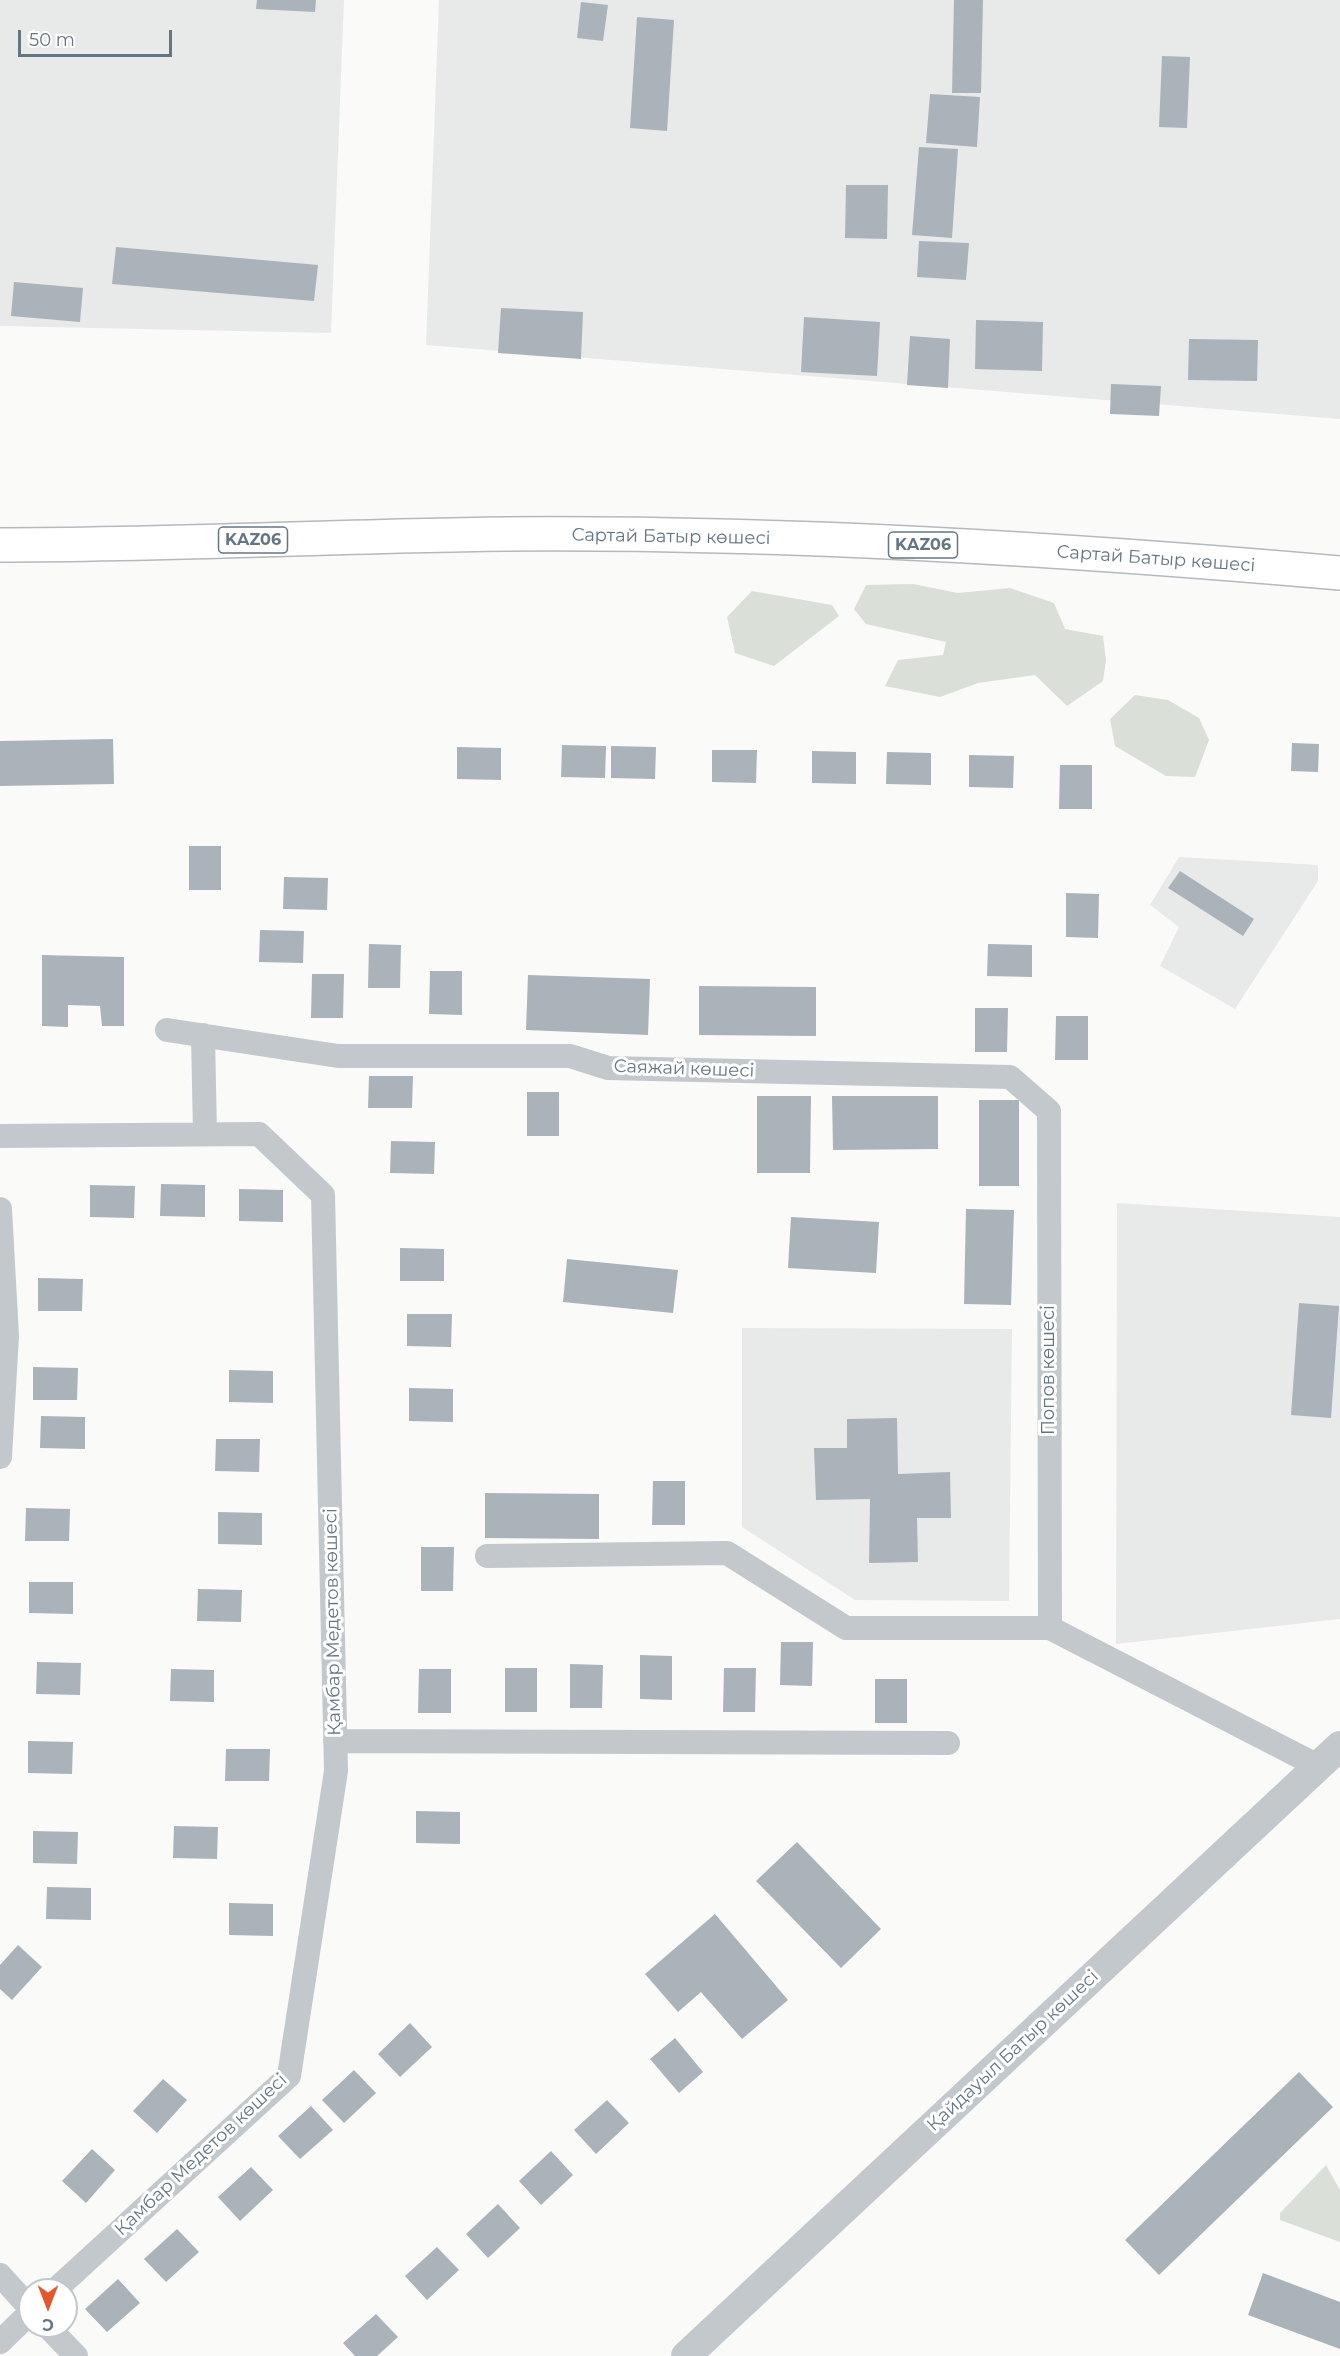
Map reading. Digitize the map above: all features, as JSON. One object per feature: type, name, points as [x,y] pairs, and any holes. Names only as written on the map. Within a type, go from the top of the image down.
[{"type":"highway","name":"Сартай Батыр көшесі","points":[[0,545],[494,534],[702,536],[1078,552],[1340,573]]},
{"type":"street","name":"Саяжай көшесі","points":[[167,1030],[338,1056],[570,1056],[608,1068],[1010,1077],[1049,1111]]},
{"type":"street","points":[[203,1035],[205,1134]]},
{"type":"street","name":"Попов көшесі","points":[[1049,1111],[1050,1629]]},
{"type":"street","name":"Қамбар Медетов көшесі","points":[[0,1136],[259,1134],[324,1195],[336,1771],[290,2076],[68,2278]]},
{"type":"street","points":[[0,1209],[7,1336],[0,1457]]},
{"type":"street","points":[[487,1556],[727,1553],[846,1628],[1050,1629],[1318,1766]]},
{"type":"street","points":[[335,1741],[948,1743]]},
{"type":"street","name":"Қайдауыл Батыр көшесі","points":[[686,2356],[1340,1746]]},
{"type":"street","points":[[0,2275],[18,2295]]},
{"type":"street","points":[[0,2342],[18,2325]]},
{"type":"street","points":[[59,2338],[76,2356]]},
{"type":"shaded area","points":[[0,0],[344,0],[331,333],[0,326]]},
{"type":"shaded area","points":[[439,0],[1340,0],[1340,419],[426,345]]},
{"type":"shaded area","points":[[913,584],[958,593],[1010,588],[1054,603],[1065,629],[1103,636],[1106,660],[1103,681],[1067,706],[1035,675],[978,683],[940,697],[885,686],[898,660],[943,655],[946,642],[866,624],[854,609],[866,585]]},
{"type":"shaded area","points":[[752,591],[832,605],[839,616],[774,666],[735,653],[727,617]]},
{"type":"shaded area","points":[[1135,695],[1168,700],[1199,718],[1209,740],[1195,777],[1166,776],[1115,746],[1110,719]]},
{"type":"shaded area","points":[[1179,857],[1318,865],[1318,881],[1235,1009],[1160,966],[1179,927],[1150,905]]},
{"type":"shaded area","points":[[1117,1203],[1340,1217],[1340,1619],[1116,1644]]},
{"type":"shaded area","points":[[742,1328],[1012,1329],[1009,1601],[855,1600],[742,1527]]},
{"type":"shaded area","points":[[1326,2165],[1340,2190],[1340,2242],[1280,2220],[1280,2213]]},
{"type":"building","points":[[257,0],[316,0],[315,12],[256,9]]},
{"type":"building","points":[[954,0],[983,0],[981,93],[952,93]]},
{"type":"building","points":[[581,2],[608,5],[603,41],[577,38]]},
{"type":"building","points":[[637,17],[674,20],[667,131],[630,128]]},
{"type":"building","points":[[1162,56],[1190,57],[1187,128],[1159,127]]},
{"type":"building","points":[[930,94],[980,97],[977,147],[926,143]]},
{"type":"building","points":[[919,147],[958,149],[952,238],[912,235]]},
{"type":"building","points":[[846,185],[888,185],[887,239],[845,238]]},
{"type":"building","points":[[919,241],[969,243],[966,280],[917,277]]},
{"type":"building","points":[[116,247],[318,265],[314,301],[112,284]]},
{"type":"building","points":[[14,282],[83,288],[80,322],[11,316]]},
{"type":"building","points":[[501,308],[583,312],[581,359],[498,353]]},
{"type":"building","points":[[804,317],[880,322],[877,376],[801,372]]},
{"type":"building","points":[[976,320],[1043,322],[1042,371],[975,369]]},
{"type":"building","points":[[910,336],[950,339],[948,388],[907,385]]},
{"type":"building","points":[[1189,339],[1258,340],[1257,381],[1188,380]]},
{"type":"building","points":[[1111,384],[1161,386],[1159,416],[1110,414]]},
{"type":"building","points":[[113,739],[114,784],[0,786],[0,741]]},
{"type":"building","points":[[1292,743],[1319,744],[1318,772],[1291,771]]},
{"type":"building","points":[[562,745],[606,746],[605,778],[561,777]]},
{"type":"building","points":[[611,746],[656,747],[655,779],[611,778]]},
{"type":"building","points":[[457,747],[501,748],[501,780],[457,779]]},
{"type":"building","points":[[712,750],[757,750],[756,783],[712,782]]},
{"type":"building","points":[[812,751],[856,752],[856,784],[812,783]]},
{"type":"building","points":[[887,752],[931,753],[931,785],[886,784]]},
{"type":"building","points":[[969,755],[1014,756],[1013,788],[969,787]]},
{"type":"building","points":[[1060,765],[1092,765],[1092,809],[1059,809]]},
{"type":"building","points":[[189,846],[221,846],[221,890],[189,890]]},
{"type":"building","points":[[1180,871],[1254,919],[1243,936],[1168,888]]},
{"type":"building","points":[[284,877],[328,878],[327,910],[283,909]]},
{"type":"building","points":[[1066,893],[1099,894],[1098,938],[1066,937]]},
{"type":"building","points":[[260,930],[304,931],[303,963],[259,962]]},
{"type":"building","points":[[369,944],[401,945],[400,988],[368,988]]},
{"type":"building","points":[[988,944],[1032,945],[1032,977],[987,976]]},
{"type":"building","points":[[42,955],[124,957],[124,1026],[102,1026],[100,1006],[68,1005],[68,1027],[42,1026]]},
{"type":"building","points":[[430,971],[462,971],[462,1015],[429,1014]]},
{"type":"building","points":[[312,974],[344,974],[343,1018],[311,1018]]},
{"type":"building","points":[[528,975],[650,979],[648,1035],[526,1030]]},
{"type":"building","points":[[699,986],[816,987],[816,1036],[699,1035]]},
{"type":"building","points":[[975,1008],[1008,1008],[1007,1052],[975,1052]]},
{"type":"building","points":[[1056,1016],[1088,1016],[1088,1060],[1055,1060]]},
{"type":"building","points":[[369,1076],[413,1076],[412,1108],[368,1108]]},
{"type":"building","points":[[527,1092],[559,1092],[559,1136],[527,1136]]},
{"type":"building","points":[[757,1096],[811,1096],[810,1173],[757,1173]]},
{"type":"building","points":[[832,1096],[938,1096],[938,1149],[833,1150]]},
{"type":"building","points":[[979,1100],[1019,1100],[1019,1186],[979,1186]]},
{"type":"building","points":[[391,1141],[435,1142],[434,1174],[390,1173]]},
{"type":"building","points":[[161,1184],[205,1185],[205,1217],[160,1216]]},
{"type":"building","points":[[90,1185],[135,1186],[134,1218],[90,1217]]},
{"type":"building","points":[[239,1189],[283,1190],[283,1222],[239,1221]]},
{"type":"building","points":[[966,1209],[1014,1210],[1011,1305],[964,1304]]},
{"type":"building","points":[[791,1217],[879,1222],[876,1273],[788,1268]]},
{"type":"building","points":[[400,1248],[444,1249],[444,1281],[400,1281]]},
{"type":"building","points":[[567,1259],[678,1270],[673,1313],[563,1302]]},
{"type":"building","points":[[38,1278],[83,1279],[82,1311],[38,1311]]},
{"type":"building","points":[[1299,1303],[1339,1306],[1331,1418],[1291,1415]]},
{"type":"building","points":[[407,1314],[452,1314],[451,1347],[407,1346]]},
{"type":"building","points":[[33,1367],[78,1368],[77,1400],[33,1400]]},
{"type":"building","points":[[229,1370],[273,1371],[273,1403],[229,1402]]},
{"type":"building","points":[[409,1388],[453,1389],[453,1422],[409,1421]]},
{"type":"building","points":[[41,1416],[85,1417],[85,1449],[40,1448]]},
{"type":"building","points":[[897,1418],[898,1474],[950,1472],[951,1518],[917,1518],[918,1562],[869,1563],[870,1499],[816,1500],[814,1448],[847,1448],[847,1419]]},
{"type":"building","points":[[216,1439],[260,1439],[259,1472],[215,1471]]},
{"type":"building","points":[[653,1481],[685,1481],[685,1525],[652,1525]]},
{"type":"building","points":[[485,1493],[599,1494],[599,1539],[485,1538]]},
{"type":"building","points":[[26,1508],[70,1509],[69,1541],[25,1541]]},
{"type":"building","points":[[218,1512],[262,1513],[262,1545],[218,1544]]},
{"type":"building","points":[[421,1547],[454,1547],[453,1591],[421,1591]]},
{"type":"building","points":[[29,1582],[73,1582],[73,1614],[29,1613]]},
{"type":"building","points":[[198,1589],[242,1590],[241,1622],[197,1621]]},
{"type":"building","points":[[781,1642],[813,1642],[812,1686],[780,1685]]},
{"type":"building","points":[[640,1655],[672,1656],[672,1700],[640,1699]]},
{"type":"building","points":[[37,1662],[81,1663],[80,1695],[36,1694]]},
{"type":"building","points":[[570,1664],[603,1665],[602,1708],[570,1708]]},
{"type":"building","points":[[505,1668],[537,1668],[537,1712],[505,1712]]},
{"type":"building","points":[[724,1668],[756,1668],[755,1712],[723,1712]]},
{"type":"building","points":[[171,1669],[214,1670],[214,1702],[170,1701]]},
{"type":"building","points":[[419,1669],[451,1669],[451,1713],[418,1713]]},
{"type":"building","points":[[875,1679],[907,1679],[907,1723],[875,1723]]},
{"type":"building","points":[[28,1741],[73,1742],[72,1774],[28,1773]]},
{"type":"building","points":[[226,1749],[270,1749],[269,1781],[225,1781]]},
{"type":"building","points":[[416,1811],[460,1812],[460,1844],[416,1843]]},
{"type":"building","points":[[174,1826],[218,1827],[217,1859],[173,1858]]},
{"type":"building","points":[[33,1831],[78,1832],[77,1864],[33,1863]]},
{"type":"building","points":[[797,1842],[881,1929],[841,1968],[756,1881]]},
{"type":"building","points":[[47,1887],[91,1888],[91,1920],[46,1919]]},
{"type":"building","points":[[229,1903],[273,1904],[273,1936],[229,1935]]},
{"type":"building","points":[[715,1914],[788,2000],[742,2039],[701,1992],[678,2012],[645,1974]]},
{"type":"building","points":[[18,1945],[42,1967],[12,2000],[0,1989],[0,1965]]},
{"type":"building","points":[[410,2023],[432,2047],[400,2077],[378,2054]]},
{"type":"building","points":[[675,2038],[703,2072],[679,2093],[650,2059]]},
{"type":"building","points":[[354,2070],[376,2093],[344,2123],[322,2100]]},
{"type":"building","points":[[1299,2072],[1333,2107],[1159,2275],[1125,2240]]},
{"type":"building","points":[[163,2079],[187,2100],[157,2133],[133,2111]]},
{"type":"building","points":[[607,2100],[629,2123],[596,2154],[574,2130]]},
{"type":"building","points":[[311,2106],[333,2130],[300,2159],[278,2136]]},
{"type":"building","points":[[92,2149],[115,2170],[86,2203],[62,2181]]},
{"type":"building","points":[[551,2151],[573,2175],[541,2205],[519,2181]]},
{"type":"building","points":[[251,2167],[273,2190],[240,2221],[218,2197]]},
{"type":"building","points":[[498,2204],[520,2228],[488,2258],[466,2234]]},
{"type":"building","points":[[177,2229],[199,2252],[166,2282],[144,2259]]},
{"type":"building","points":[[437,2247],[459,2270],[427,2300],[405,2276]]},
{"type":"building","points":[[1263,2273],[1340,2302],[1340,2349],[1248,2315]]},
{"type":"building","points":[[118,2279],[140,2303],[107,2332],[85,2309]]},
{"type":"building","points":[[376,2314],[398,2337],[377,2356],[355,2356],[343,2343]]}]
